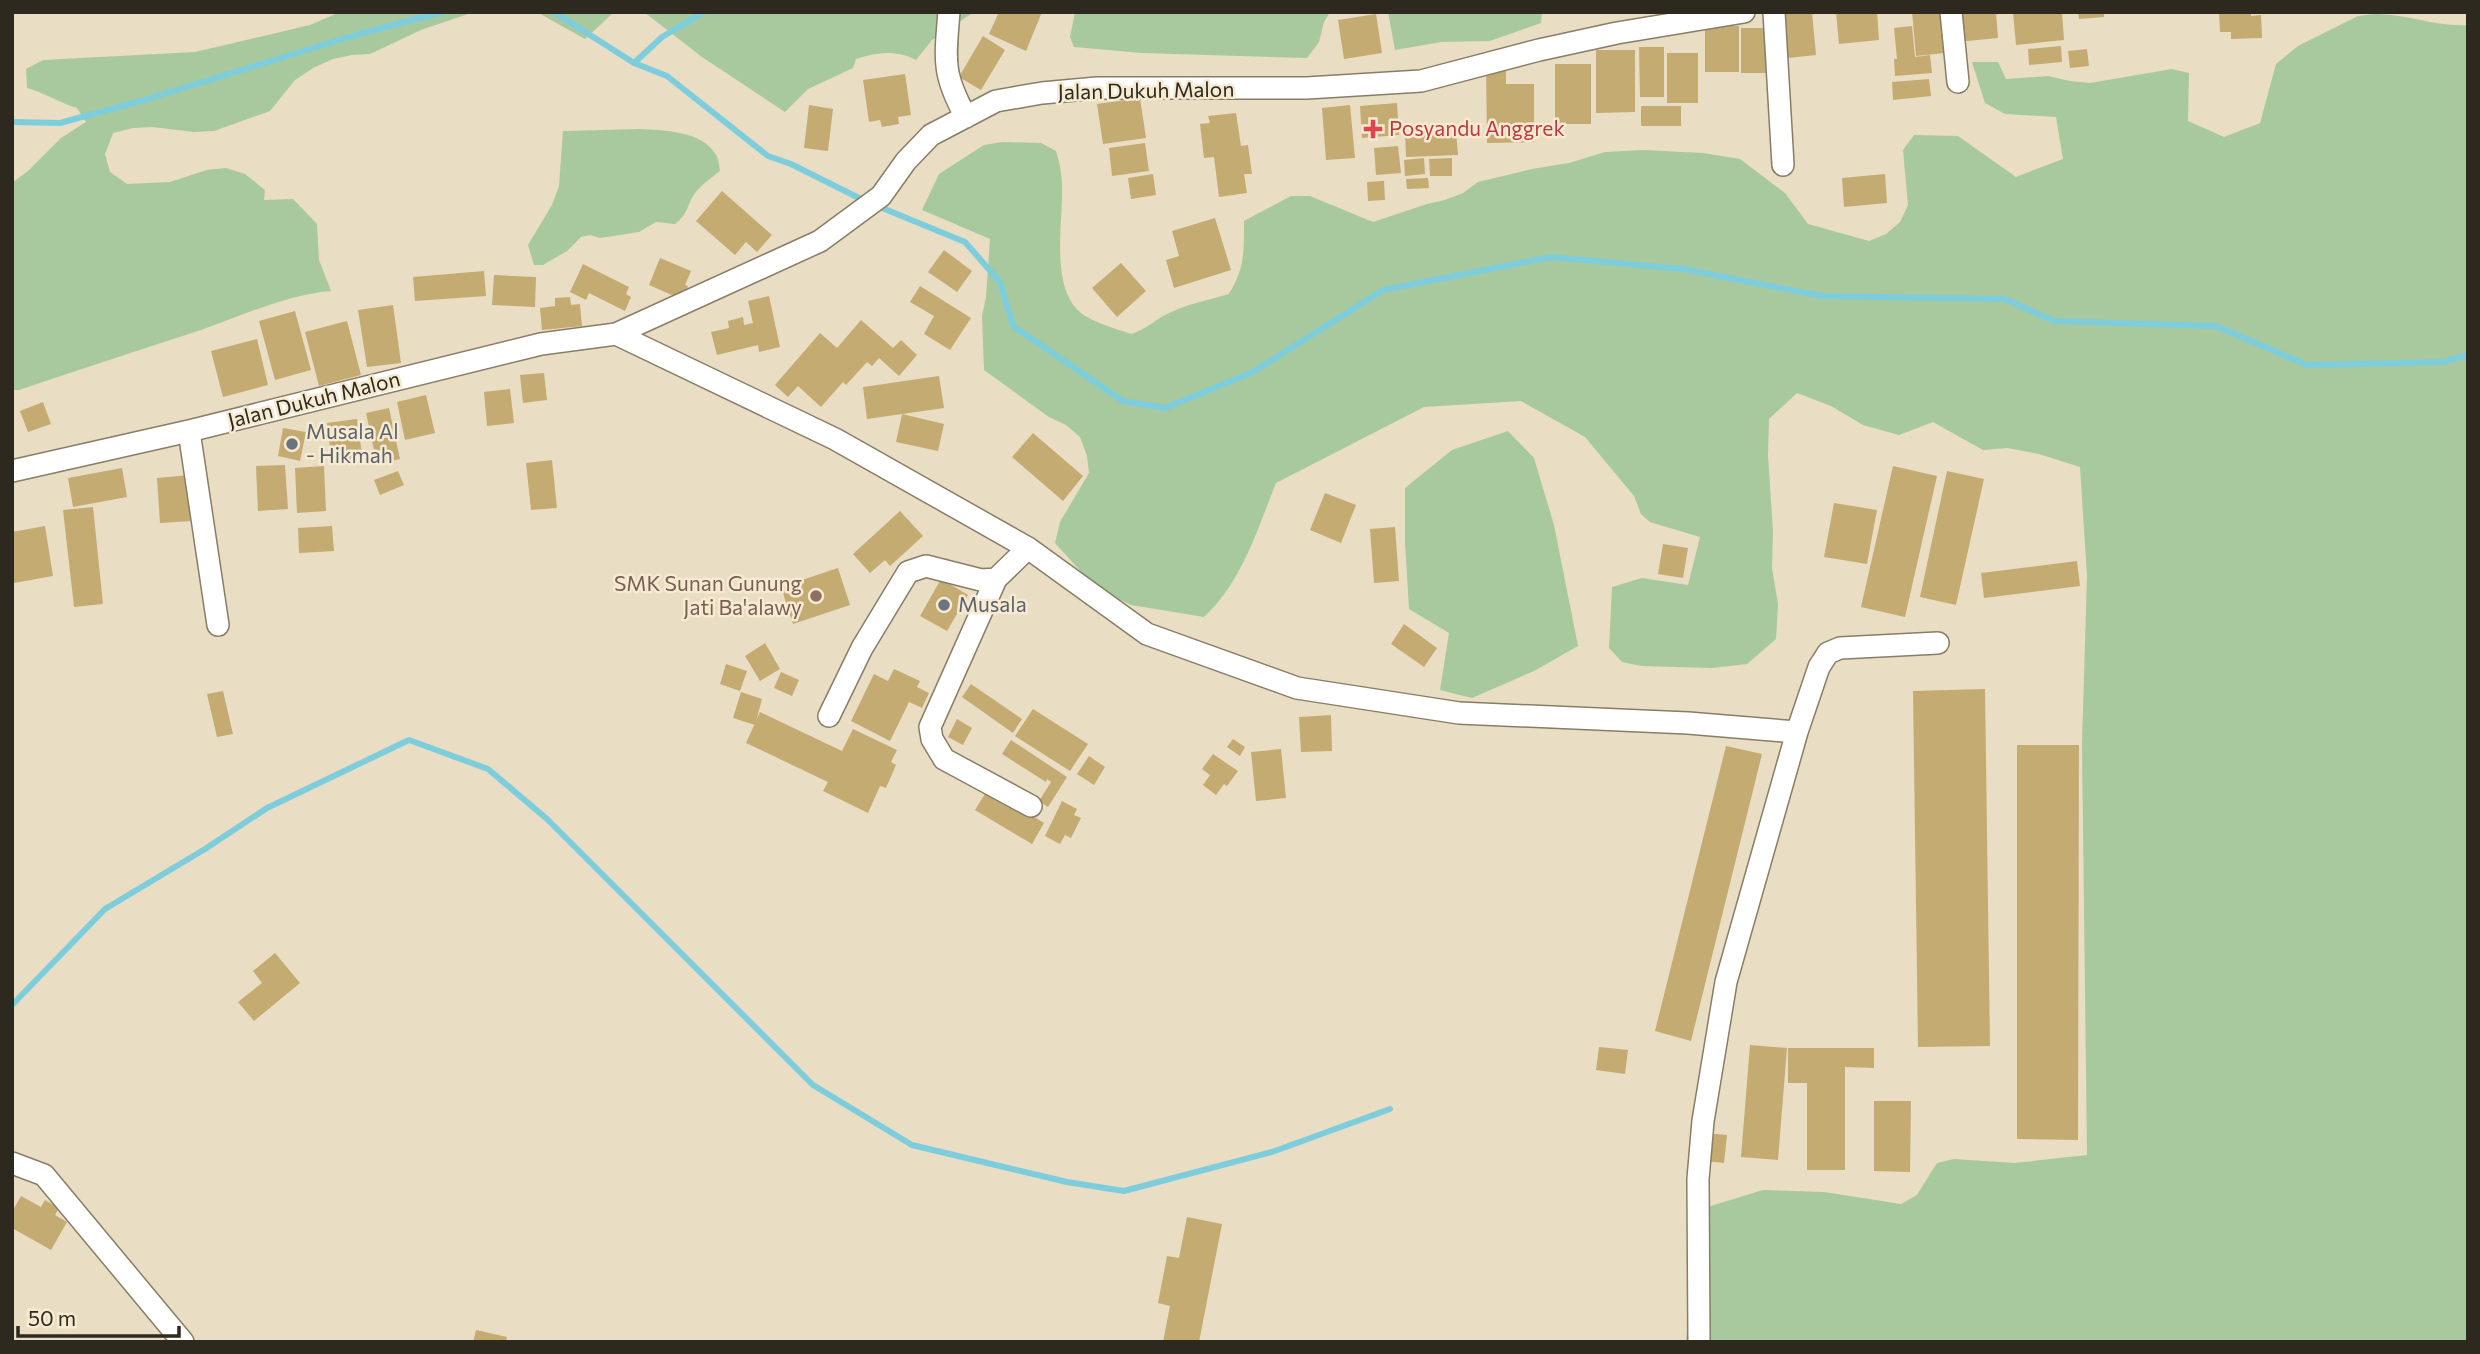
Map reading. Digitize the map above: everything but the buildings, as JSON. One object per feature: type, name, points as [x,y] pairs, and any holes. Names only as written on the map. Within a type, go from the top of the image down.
[{"type":"street","points":[[948,12],[945,61],[951,90],[966,117]]},
{"type":"street","name":"Jalan Dukuh Malon","points":[[12,471],[189,431],[541,344],[616,334],[820,241],[873,202],[931,135],[996,101],[1075,90],[1307,88],[1421,81],[1539,50],[1618,23],[1744,12]]},
{"type":"street","points":[[1774,12],[1783,165]]},
{"type":"street","points":[[1951,12],[1958,82]]},
{"type":"street","points":[[616,334],[835,439],[1028,548],[1147,634],[1297,688],[1460,713],[1688,723],[1797,732]]},
{"type":"street","points":[[189,431],[218,625]]},
{"type":"street","points":[[1028,548],[996,579],[930,727],[932,739],[944,759],[1031,806]]},
{"type":"street","points":[[829,716],[862,648],[908,572],[926,566],[981,580],[996,579]]},
{"type":"street","points":[[1699,1342],[1698,1179],[1703,1121],[1726,982],[1797,732],[1819,667],[1828,653],[1840,648],[1938,643]]},
{"type":"street","points":[[12,1163],[44,1175],[183,1342]]},
{"type":"green space","points":[[340,12],[474,12],[421,30],[370,54],[333,59],[313,68],[295,80],[270,111],[214,131],[194,132],[152,127],[113,133],[105,154],[110,172],[127,184],[170,182],[207,170],[226,168],[245,174],[265,190],[264,200],[293,199],[317,224],[319,260],[331,291],[280,301],[198,331],[19,390],[12,390],[12,183],[61,138],[86,122],[77,108],[27,88],[26,69],[43,60],[195,52],[310,25]]},
{"type":"green space","points":[[537,12],[614,12],[585,39]]},
{"type":"green space","points":[[644,12],[974,12],[932,40],[916,60],[887,53],[856,59],[853,68],[808,89],[785,112],[702,57]]},
{"type":"green space","points":[[1075,12],[1330,12],[1324,22],[1319,42],[1307,58],[1142,53],[1074,47],[1070,37]]},
{"type":"green space","points":[[1388,12],[1542,12],[1541,23],[1490,41],[1441,42],[1395,50]]},
{"type":"green space","points":[[2375,14],[2468,25],[2468,1342],[1686,1342],[1693,1270],[1704,1208],[1763,1190],[1824,1192],[1901,1204],[1917,1195],[1937,1163],[1954,1159],[2015,1163],[2087,1155],[2082,744],[2087,576],[2080,467],[2039,454],[2007,448],[1983,450],[1933,422],[1899,435],[1863,425],[1831,406],[1797,393],[1769,419],[1772,568],[1778,604],[1776,639],[1747,664],[1712,668],[1641,666],[1622,662],[1609,648],[1612,587],[1642,578],[1688,585],[1700,537],[1650,522],[1641,514],[1634,496],[1585,437],[1521,401],[1424,407],[1276,483],[1238,572],[1229,588],[1204,617],[1131,605],[1095,587],[1055,543],[1060,522],[1089,473],[1087,456],[1080,437],[1066,425],[1049,417],[984,370],[982,316],[990,239],[922,210],[939,174],[984,145],[1002,142],[1041,143],[1056,151],[1062,179],[1060,254],[1065,288],[1071,302],[1081,313],[1131,334],[1172,311],[1229,294],[1241,267],[1244,221],[1291,196],[1310,196],[1373,222],[1445,200],[1463,193],[1478,182],[1569,163],[1605,152],[1643,150],[1703,153],[1740,159],[1785,193],[1808,224],[1869,241],[1886,234],[1900,222],[1908,205],[1903,150],[1914,135],[1958,136],[2016,177],[2063,159],[2056,117],[2005,114],[1985,103],[1972,62],[1998,62],[2006,79],[2048,76],[2090,83],[2172,69],[2189,73],[2188,121],[2224,137],[2260,123],[2276,64],[2298,46],[2358,16]]},
{"type":"green space","points":[[640,129],[682,133],[702,141],[716,155],[720,171],[696,192],[683,216],[675,224],[656,222],[639,232],[600,238],[590,235],[581,237],[567,251],[543,265],[534,265],[528,245],[552,205],[559,186],[563,131]]},
{"type":"green space","points":[[1508,431],[1534,458],[1554,525],[1578,646],[1534,671],[1472,698],[1440,690],[1449,633],[1409,609],[1405,488],[1452,450]]},
{"type":"waterway","points":[[12,122],[60,123],[359,34],[443,12]]},
{"type":"waterway","points":[[554,12],[634,63],[667,76],[768,156],[791,164],[865,201]]},
{"type":"waterway","points":[[634,63],[662,37],[704,12]]},
{"type":"waterway","points":[[875,205],[965,242],[1000,282],[1013,326],[1123,401],[1165,408],[1253,372],[1383,290],[1551,257],[1683,269],[1822,296],[2005,299],[2054,321],[2216,326],[2307,365],[2442,362],[2468,355]]},
{"type":"waterway","points":[[12,1005],[105,909],[267,808],[409,740],[488,769],[547,819],[813,1085],[912,1145],[1067,1182],[1124,1191],[1272,1152],[1390,1109]]},
{"type":"place","name":"Posyandu Anggrek","points":[[1373,129]]},
{"type":"place","name":"Musala Al - Hikmah","points":[[292,444]]},
{"type":"place","name":"SMK Sunan Gunung Jati Ba'alawy","points":[[816,596]]},
{"type":"place","name":"Musala","points":[[944,605]]}]
